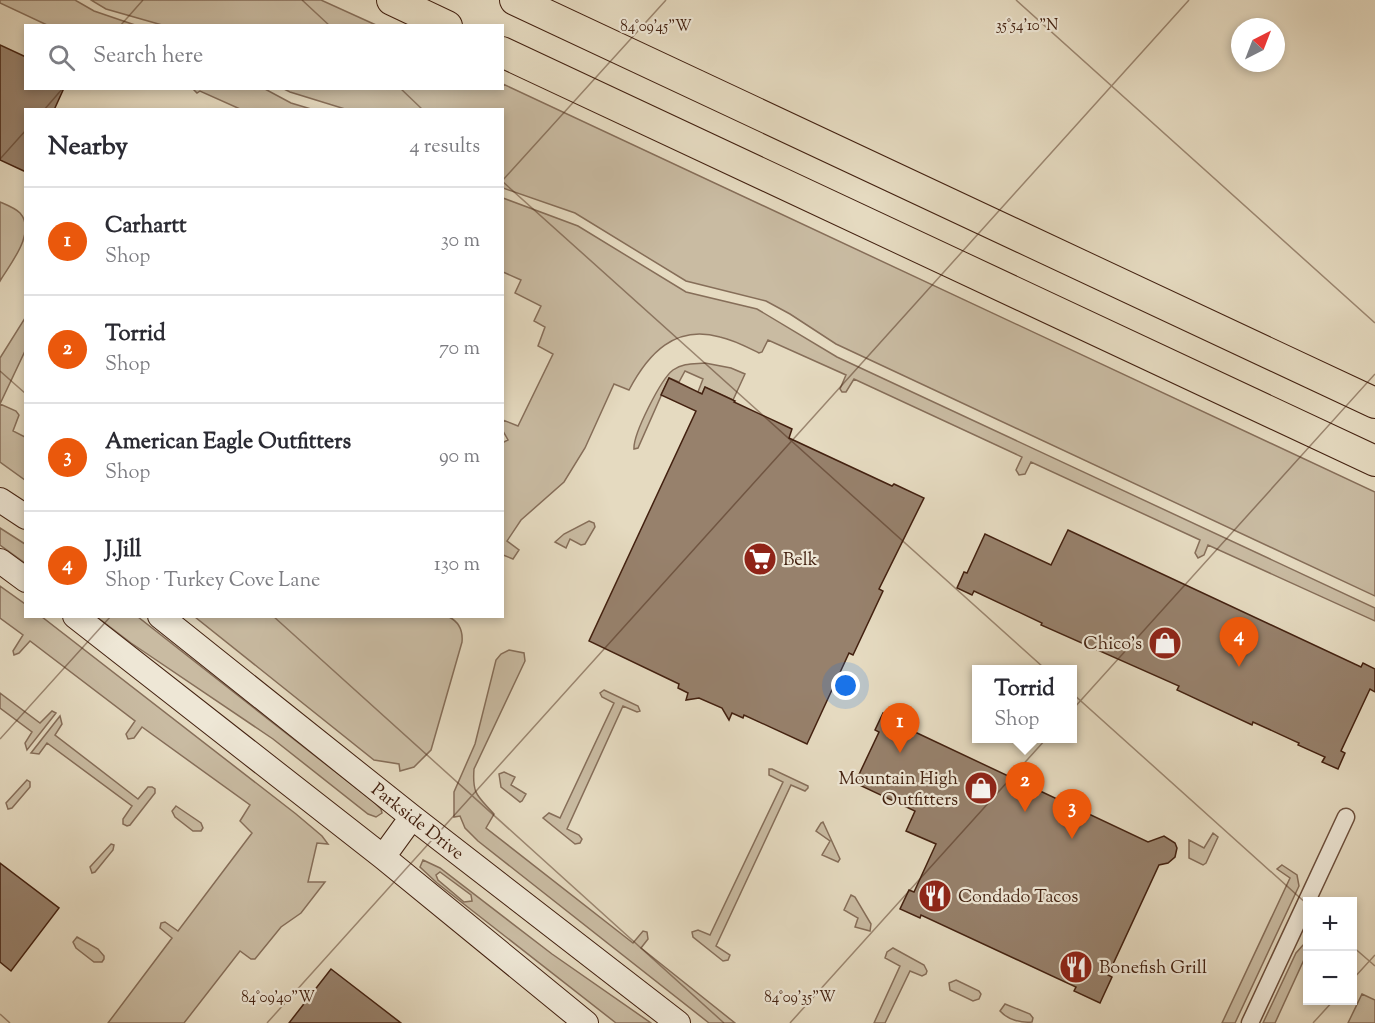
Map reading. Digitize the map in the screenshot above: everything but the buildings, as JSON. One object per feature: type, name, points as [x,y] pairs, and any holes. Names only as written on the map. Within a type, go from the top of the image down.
[{"type":"highway","points":[[392,0],[443,24]]},
{"type":"highway","points":[[515,0],[1375,403]]},
{"type":"highway","points":[[504,53],[1375,461]]},
{"type":"street","points":[[0,500],[24,516]]},
{"type":"street","points":[[0,561],[24,579]]},
{"type":"street","points":[[78,618],[383,857],[586,1023]]},
{"type":"street","name":"Parkside Drive","points":[[163,618],[412,817],[678,1023]]},
{"type":"street","points":[[383,857],[412,817]]},
{"type":"street","points":[[1250,1023],[1346,817]]},
{"type":"shaded area","points":[[0,0],[75,0],[94,11],[132,24],[45,24],[0,3]]},
{"type":"shaded area","points":[[91,0],[321,0],[374,24],[158,24],[106,9]]},
{"type":"shaded area","points":[[504,84],[1375,492],[1375,596],[836,344],[766,301],[686,281],[575,213],[504,188],[504,108],[342,108],[286,90],[504,90]]},
{"type":"shaded area","points":[[194,90],[267,90],[291,103],[308,108],[238,108],[200,91],[197,93]]},
{"type":"shaded area","points":[[504,198],[578,226],[686,292],[757,309],[837,357],[1375,608],[1375,621],[1208,545],[1204,555],[1198,558],[1195,553],[1200,540],[1031,462],[1025,474],[1019,475],[1016,470],[1022,457],[854,379],[846,392],[842,392],[840,389],[846,375],[768,340],[762,352],[759,353],[730,340],[704,334],[689,335],[665,345],[645,365],[629,390],[614,384],[585,448],[564,482],[521,520],[507,541],[519,550],[513,559],[504,555],[504,442],[508,440],[504,433],[504,420],[518,426],[553,354],[538,346],[545,327],[534,321],[541,306],[515,293],[521,280],[504,272]]},
{"type":"shaded area","points":[[0,202],[20,213],[24,221],[24,238],[0,281]]},
{"type":"shaded area","points":[[24,320],[24,353],[0,404],[0,358]]},
{"type":"shaded area","points":[[705,363],[731,368],[745,374],[733,400],[705,387],[702,394],[698,392],[703,379],[685,371],[679,382],[669,378],[638,448],[634,449],[643,420],[668,375],[681,366]]},
{"type":"shaded area","points":[[0,404],[16,411],[19,415],[13,431],[24,436],[24,479],[0,462]]},
{"type":"shaded area","points":[[589,521],[594,523],[595,527],[585,544],[581,545],[570,539],[566,548],[555,542],[564,534]]},
{"type":"shaded area","points":[[0,528],[24,543],[24,562],[0,545]]},
{"type":"shaded area","points":[[0,586],[24,603],[24,618],[43,618],[296,814],[328,844],[317,843],[308,882],[325,882],[301,913],[281,927],[255,959],[251,959],[240,951],[184,1023],[108,1023],[172,938],[160,928],[161,923],[165,922],[178,931],[252,833],[240,821],[250,805],[142,727],[134,738],[128,739],[126,734],[135,721],[30,641],[14,655],[13,651],[23,635],[0,618]]},
{"type":"shaded area","points":[[98,618],[139,618],[374,802],[382,813],[376,817],[368,814],[273,739],[131,643]]},
{"type":"shaded area","points":[[196,618],[450,618],[455,621],[460,627],[462,642],[431,750],[414,767],[400,771],[399,764],[374,760]]},
{"type":"shaded area","points":[[509,650],[524,653],[525,661],[474,769],[475,790],[494,814],[486,828],[633,943],[643,931],[647,932],[648,939],[641,948],[735,1023],[709,1023],[478,841],[465,828],[460,816],[454,817],[454,792],[475,744],[496,660]]},
{"type":"shaded area","points":[[604,690],[638,706],[640,711],[637,712],[623,706],[567,829],[582,839],[580,843],[575,844],[543,818],[549,813],[560,818],[614,703],[602,697],[600,693]]},
{"type":"shaded area","points":[[0,693],[40,723],[52,711],[56,713],[27,750],[25,743],[32,732],[0,708]]},
{"type":"shaded area","points":[[60,716],[62,724],[55,735],[138,799],[148,787],[155,789],[155,793],[130,825],[123,824],[123,819],[132,806],[47,743],[39,754],[31,753]]},
{"type":"shaded area","points":[[769,769],[808,788],[805,791],[791,785],[716,946],[730,955],[728,960],[723,961],[693,937],[692,932],[698,930],[710,935],[783,782],[769,775]]},
{"type":"shaded area","points":[[504,772],[515,777],[511,785],[526,794],[522,801],[520,802],[501,787],[499,774]]},
{"type":"shaded area","points":[[27,780],[30,782],[30,787],[12,808],[8,809],[6,803]]},
{"type":"shaded area","points":[[176,806],[201,823],[203,828],[201,831],[193,831],[175,817],[172,811]]},
{"type":"shaded area","points":[[823,822],[840,859],[838,862],[822,855],[830,841],[816,831]]},
{"type":"shaded area","points":[[1213,833],[1218,837],[1206,863],[1203,865],[1189,858],[1189,840],[1204,848]]},
{"type":"shaded area","points":[[111,844],[114,845],[113,850],[92,873],[90,867]]},
{"type":"shaded area","points":[[423,860],[440,868],[552,954],[651,1023],[616,1023],[437,883],[420,867]],"holes":[[[440,872],[471,895],[472,901],[464,902],[438,880],[436,875]]]},
{"type":"shaded area","points":[[1282,865],[1297,875],[1299,886],[1235,1023],[1222,1023],[1290,878],[1277,869]]},
{"type":"shaded area","points":[[851,895],[855,897],[871,924],[870,931],[855,927],[858,918],[844,910]]},
{"type":"shaded area","points":[[77,937],[98,949],[104,956],[102,962],[94,962],[76,948],[73,942]]},
{"type":"shaded area","points":[[1303,945],[1303,962],[1275,1023],[1263,1023],[1296,953]]},
{"type":"shaded area","points":[[893,948],[924,965],[927,971],[922,976],[910,971],[885,1023],[874,1023],[900,966],[885,958],[887,952]]},
{"type":"shaded area","points":[[956,980],[979,991],[981,994],[979,999],[973,1001],[950,990],[949,983]]},
{"type":"shaded area","points":[[1362,994],[1375,1000],[1375,1023],[1348,1023]]},
{"type":"shaded area","points":[[1005,1004],[1030,1014],[1033,1018],[1032,1022],[1007,1017],[1000,1011]]},
{"type":"place","name":"Belk","points":[[760,559]]},
{"type":"place","name":"Chico's","points":[[1165,643]]},
{"type":"place","name":"J.Jill","points":[[1239,667]]},
{"type":"place","name":"Carhartt","points":[[900,753]]},
{"type":"place","name":"Mountain High Outfitters","points":[[981,788]]},
{"type":"place","name":"Torrid","points":[[1025,812]]},
{"type":"place","name":"American Eagle Outfitters","points":[[1072,839]]},
{"type":"place","name":"Condado Tacos","points":[[935,896]]},
{"type":"place","name":"Bonefish Grill","points":[[1076,967]]}]
